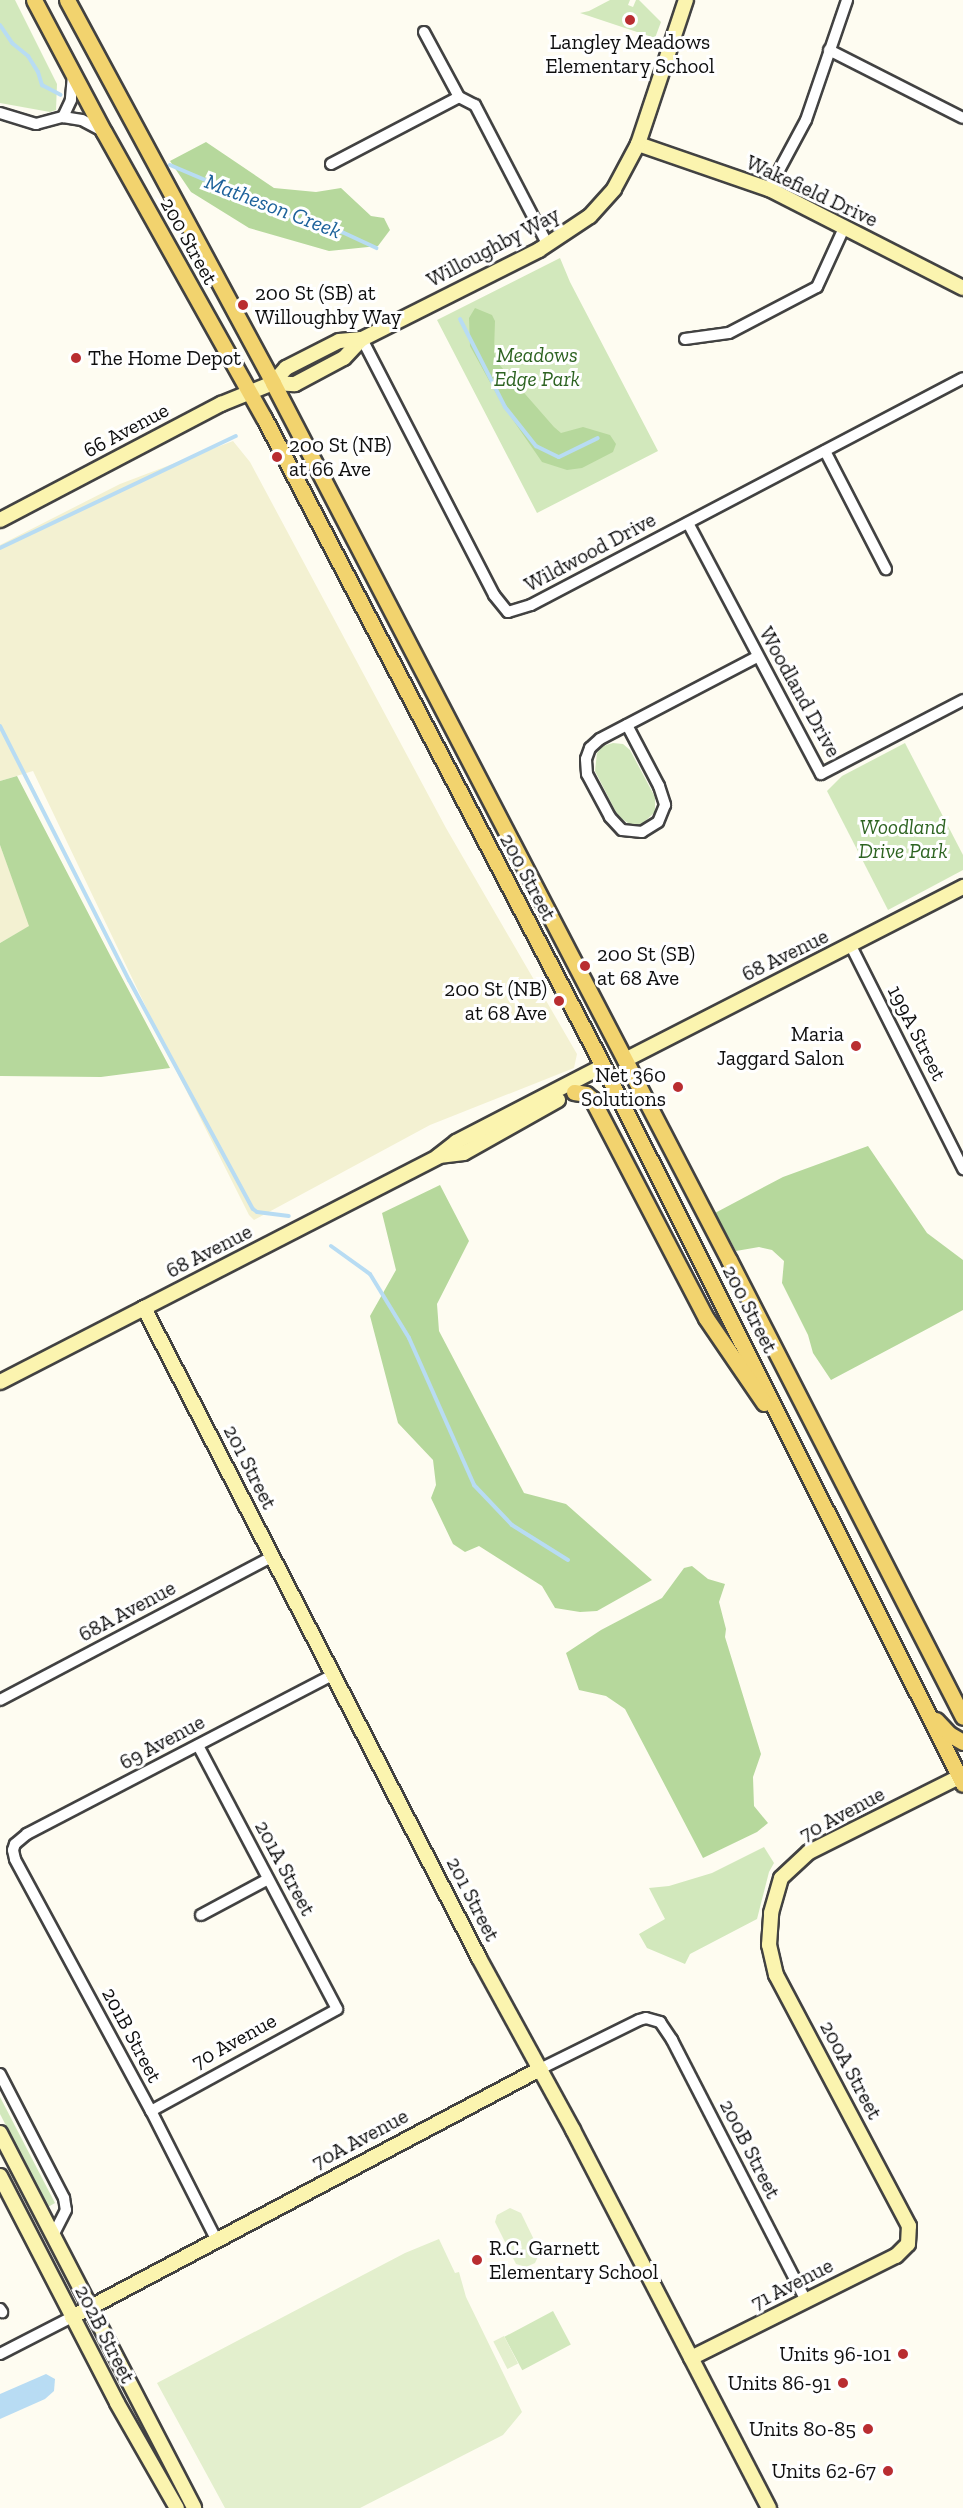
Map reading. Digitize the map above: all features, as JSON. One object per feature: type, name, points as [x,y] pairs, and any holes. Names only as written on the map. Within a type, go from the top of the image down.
[{"type":"main road","name":"200 Street","points":[[34,0],[104,132],[250,392],[603,1066],[961,1780]]},
{"type":"main road","name":"200 Street","points":[[67,0],[273,383],[963,1717]]},
{"type":"main road","points":[[574,1092],[586,1094],[592,1099],[706,1318],[789,1440]]},
{"type":"main road","points":[[927,1712],[949,1734],[963,1742]]},
{"type":"street","name":"Willoughby Way","points":[[273,383],[295,384],[344,358],[362,339],[548,245],[590,216],[603,203],[624,173],[638,144],[686,0]]},
{"type":"street","points":[[768,189],[806,120],[847,0]]},
{"type":"street","points":[[424,32],[459,97],[475,105],[548,245]]},
{"type":"street","points":[[829,50],[963,117]]},
{"type":"street","points":[[63,117],[71,100],[73,75]]},
{"type":"street","points":[[331,164],[459,97]]},
{"type":"street","points":[[0,113],[36,124],[63,117],[82,120],[104,132]]},
{"type":"street","name":"Wakefield Drive","points":[[638,144],[768,189],[963,288]]},
{"type":"street","points":[[686,339],[729,333],[817,288],[844,228]]},
{"type":"street","name":"Wildwood Drive","points":[[362,339],[494,595],[508,612],[531,605],[963,378]]},
{"type":"street","name":"66 Avenue","points":[[0,520],[221,404],[273,383]]},
{"type":"street","points":[[825,451],[886,569]]},
{"type":"street","name":"Woodland Drive","points":[[688,522],[820,774],[963,700]]},
{"type":"street","points":[[627,726],[659,786],[665,805],[662,818],[655,826],[636,833],[621,830],[614,823],[590,780],[586,767],[587,753],[594,743],[757,657]]},
{"type":"street","name":"68 Avenue","points":[[625,1060],[963,887]]},
{"type":"street","name":"199A Street","points":[[850,946],[963,1169]]},
{"type":"street","name":"68 Avenue","points":[[0,1382],[437,1157],[456,1142],[603,1066]]},
{"type":"street","name":"68 Avenue","points":[[437,1157],[464,1153],[574,1092]]},
{"type":"street","name":"201 Street","points":[[144,1308],[498,1994],[540,2068],[769,2508]]},
{"type":"street","name":"68A Avenue","points":[[0,1700],[273,1557]]},
{"type":"street","name":"69 Avenue","points":[[13,1850],[15,1844],[27,1834],[334,1674]]},
{"type":"street","name":"201A Street","points":[[198,1745],[337,2009]]},
{"type":"street","name":"70 Avenue","points":[[771,1912],[781,1878],[809,1852],[961,1780]]},
{"type":"street","name":"201B Street","points":[[13,1850],[15,1859],[151,2110],[216,2239]]},
{"type":"street","points":[[201,1915],[268,1879]]},
{"type":"street","name":"200A Street","points":[[771,1912],[769,1946],[776,1975],[909,2226],[908,2244]]},
{"type":"street","name":"70 Avenue","points":[[151,2110],[337,2009]]},
{"type":"street","name":"70A Avenue","points":[[90,2307],[540,2068],[629,2024],[646,2018],[654,2020]]},
{"type":"street","name":"200B Street","points":[[654,2020],[660,2022],[672,2040],[806,2301]]},
{"type":"street","points":[[0,2074],[64,2198],[66,2210],[53,2235]]},
{"type":"street","name":"202B Street","points":[[0,2133],[194,2508]]},
{"type":"street","name":"202B Street","points":[[0,2176],[72,2318],[177,2508]]},
{"type":"street","name":"71 Avenue","points":[[691,2358],[896,2256],[908,2244]]},
{"type":"street","points":[[0,2354],[90,2307]]},
{"type":"shaded area","points":[[233,441],[250,462],[446,828],[577,1054],[574,1068],[430,1125],[254,1220],[249,1215],[179,1076],[33,771],[0,781],[0,545],[120,484]]},
{"type":"shaded area","points":[[0,845],[30,926],[0,943]]},
{"type":"green space","points":[[0,0],[15,0],[57,84],[56,110],[50,112],[0,103]]},
{"type":"green space","name":"Langley Meadows Elementary School","points":[[610,0],[630,0],[628,5],[633,7],[636,0],[639,0],[661,22],[655,38],[580,13]]},
{"type":"green space","points":[[206,142],[274,188],[316,192],[341,188],[371,216],[384,218],[390,230],[378,246],[329,251],[249,228],[191,192],[170,161]]},
{"type":"green space","name":"Meadows Edge Park","points":[[560,258],[570,282],[658,451],[537,513],[437,320]]},
{"type":"green space","points":[[475,308],[492,315],[495,321],[494,352],[497,362],[554,427],[561,433],[583,427],[610,435],[616,444],[613,452],[582,468],[567,470],[542,462],[502,404],[470,346],[469,318]]},
{"type":"green space","points":[[613,743],[623,744],[630,750],[655,797],[655,812],[642,824],[632,826],[618,816],[595,771],[597,753],[603,746]]},
{"type":"green space","name":"Woodland Drive Park","points":[[905,743],[963,855],[963,870],[888,910],[827,791],[842,776]]},
{"type":"green space","points":[[17,776],[170,1068],[101,1077],[0,1076],[0,943],[29,926],[0,845],[0,781]]},
{"type":"green space","points":[[868,1146],[927,1233],[963,1260],[963,1310],[831,1380],[813,1353],[808,1335],[782,1283],[784,1261],[772,1250],[759,1247],[736,1251],[715,1213],[783,1177]]},
{"type":"green space","points":[[440,1185],[469,1241],[437,1304],[439,1331],[524,1493],[566,1504],[652,1580],[597,1611],[580,1612],[555,1608],[542,1586],[479,1546],[465,1552],[453,1544],[431,1498],[436,1485],[433,1460],[398,1423],[370,1316],[396,1270],[382,1213]]},
{"type":"green space","points":[[692,1566],[708,1579],[725,1584],[719,1602],[726,1629],[725,1637],[761,1754],[753,1777],[754,1806],[768,1823],[757,1832],[703,1858],[625,1709],[606,1696],[579,1690],[566,1653],[601,1630],[662,1598],[684,1568]]},
{"type":"green space","points":[[764,1847],[774,1863],[769,1872],[757,1919],[690,1954],[685,1964],[647,1948],[639,1934],[665,1919],[649,1888],[669,1886],[712,1873]]},
{"type":"green space","points":[[0,2097],[55,2203],[48,2207],[0,2114]]},
{"type":"green space","points":[[510,2208],[521,2213],[540,2252],[535,2263],[526,2267],[516,2264],[495,2222],[497,2215]]},
{"type":"green space","points":[[439,2239],[455,2273],[459,2272],[466,2297],[522,2412],[503,2435],[360,2508],[225,2508],[157,2383],[405,2253]]},
{"type":"green space","points":[[553,2311],[571,2345],[522,2370],[504,2337]]},
{"type":"green space","points":[[504,2336],[518,2364],[507,2369],[493,2341]]},
{"type":"water","points":[[46,2374],[55,2379],[54,2391],[45,2399],[0,2419],[0,2394]]},
{"type":"waterway","name":"Matheson Creek","points":[[0,25],[12,43],[28,56],[38,72],[42,85],[61,95]]},
{"type":"waterway","name":"Matheson Creek","points":[[170,165],[313,226],[342,232],[376,248]]},
{"type":"waterway","name":"Matheson Creek","points":[[460,319],[505,407],[536,446],[559,457],[598,438]]},
{"type":"waterway","points":[[0,548],[236,436]]},
{"type":"waterway","points":[[0,726],[129,980],[253,1209],[257,1212],[289,1216]]},
{"type":"waterway","points":[[331,1246],[370,1274],[409,1338],[474,1485],[512,1525],[568,1560]]},
{"type":"place","name":"Langley Meadows Elementary School","points":[[630,20]]},
{"type":"place","name":"200 St (SB) at Willoughby Way","points":[[243,305]]},
{"type":"place","name":"The Home Depot","points":[[76,358]]},
{"type":"place","name":"200 St (NB) at 66 Ave","points":[[277,457]]},
{"type":"place","name":"200 St (SB) at 68 Ave","points":[[585,966]]},
{"type":"place","name":"200 St (NB) at 68 Ave","points":[[559,1001]]},
{"type":"place","name":"Maria Jaggard Salon","points":[[856,1046]]},
{"type":"place","name":"Net 360 Solutions","points":[[678,1087]]},
{"type":"place","name":"R.C. Garnett Elementary School","points":[[477,2260]]},
{"type":"place","name":"Units 96-101","points":[[903,2354]]},
{"type":"place","name":"Units 86-91","points":[[843,2383]]},
{"type":"place","name":"Units 80-85","points":[[868,2429]]},
{"type":"place","name":"Units 62-67","points":[[888,2471]]}]
